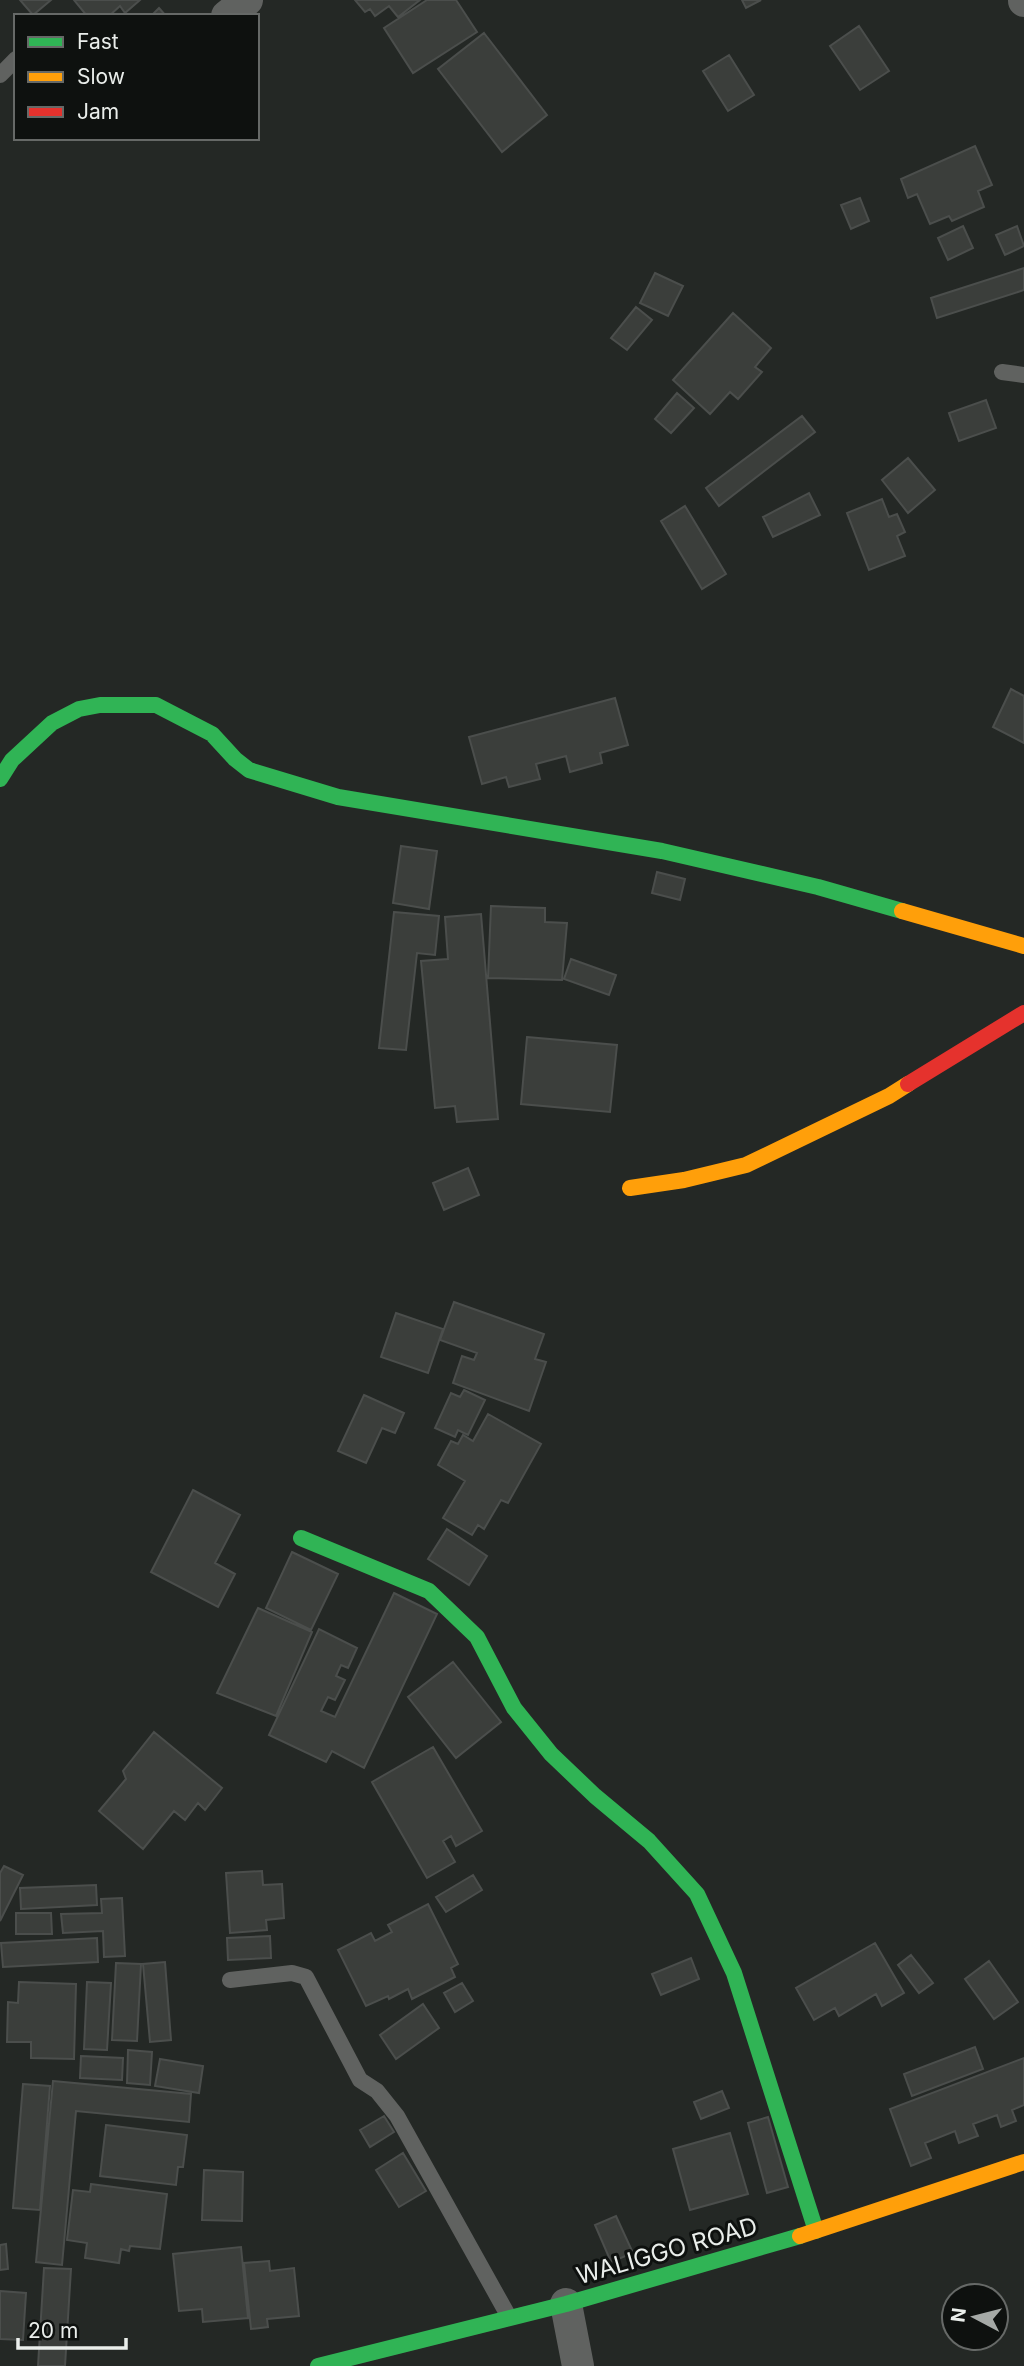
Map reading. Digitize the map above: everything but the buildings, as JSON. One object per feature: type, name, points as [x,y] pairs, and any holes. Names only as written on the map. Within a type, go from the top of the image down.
[{"type":"street","points":[[230,14],[247,0]]},
{"type":"street","points":[[0,779],[12,760],[52,723],[79,709],[100,705],[156,705],[212,734],[249,770],[338,797],[662,850],[818,887],[1024,946]]},
{"type":"street","points":[[630,1188],[684,1180],[746,1165],[889,1096],[1024,1013]]},
{"type":"street","points":[[301,1538],[429,1591],[477,1637],[514,1708],[551,1754],[595,1796],[649,1841],[696,1894],[734,1973],[816,2231]]},
{"type":"street","name":"WALIGGO ROAD","points":[[318,2366],[566,2304],[816,2231],[1024,2162]]},
{"type":"street","points":[[566,2304],[578,2366]]},
{"type":"lane","points":[[0,75],[14,61]]},
{"type":"lane","points":[[1002,372],[1024,375]]},
{"type":"lane","points":[[230,1980],[292,1973],[306,1977],[360,2080],[377,2091],[397,2116],[510,2319]]},
{"type":"traffic: fast","points":[[0,779],[12,760],[52,723],[79,709],[100,705],[156,705],[212,734],[249,770],[338,797],[662,851],[818,887],[902,911]]},
{"type":"traffic: fast","points":[[301,1538],[429,1591],[477,1637],[514,1708],[551,1754],[595,1796],[649,1841],[697,1894],[734,1973],[816,2231]]},
{"type":"traffic: fast","points":[[318,2366],[566,2304],[800,2236]]},
{"type":"traffic: slow","points":[[902,911],[1024,946]]},
{"type":"traffic: slow","points":[[630,1188],[684,1180],[746,1165],[889,1096],[908,1084]]},
{"type":"traffic: slow","points":[[800,2236],[1024,2162]]},
{"type":"traffic: jam","points":[[908,1084],[1024,1013]]}]
